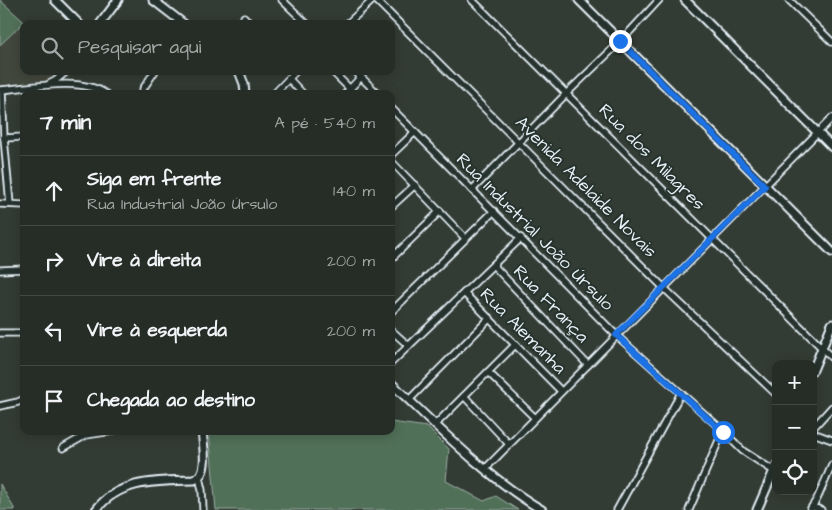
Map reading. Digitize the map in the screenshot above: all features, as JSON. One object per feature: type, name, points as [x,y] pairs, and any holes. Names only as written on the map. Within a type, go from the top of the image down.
[{"type":"street","points":[[54,0],[75,20]]},
{"type":"street","points":[[103,20],[118,0]]},
{"type":"street","points":[[153,0],[179,20]]},
{"type":"street","points":[[282,0],[303,20]]},
{"type":"street","points":[[352,20],[375,0]]},
{"type":"street","name":"Avenida Adelaide Novais","points":[[375,0],[520,142],[664,288],[772,390]]},
{"type":"street","name":"Rua dos Milagres","points":[[472,0],[832,358]]},
{"type":"street","points":[[579,0],[832,252]]},
{"type":"street","points":[[472,190],[659,0]]},
{"type":"street","points":[[685,0],[832,147]]},
{"type":"street","points":[[789,0],[832,42]]},
{"type":"street","points":[[47,84],[62,75]]},
{"type":"street","points":[[142,89],[152,75]]},
{"type":"street","points":[[241,75],[245,90]]},
{"type":"street","points":[[278,90],[292,75]]},
{"type":"street","points":[[335,75],[346,90]]},
{"type":"street","points":[[349,90],[361,76],[374,90]]},
{"type":"street","points":[[289,79],[299,90]]},
{"type":"street","points":[[10,204],[1,90],[47,84],[88,86],[98,90]]},
{"type":"street","name":"Rua Industrial João Úrsulo","points":[[395,112],[616,335],[743,451],[772,466]]},
{"type":"street","points":[[485,468],[832,118]]},
{"type":"street","points":[[395,151],[415,132]]},
{"type":"street","points":[[4,138],[20,137]]},
{"type":"street","points":[[395,165],[465,238]]},
{"type":"street","points":[[395,204],[415,185]]},
{"type":"street","points":[[0,204],[20,205]]},
{"type":"street","points":[[395,255],[440,211]]},
{"type":"street","points":[[395,308],[494,211]]},
{"type":"street","points":[[395,359],[521,238]]},
{"type":"street","name":"Rua França","points":[[493,265],[588,365]]},
{"type":"street","points":[[0,270],[20,269]]},
{"type":"street","name":"Rua Alemanha","points":[[464,293],[561,391]]},
{"type":"street","points":[[409,400],[490,318]]},
{"type":"street","points":[[817,360],[832,324]]},
{"type":"street","points":[[0,333],[20,333]]},
{"type":"street","points":[[395,334],[409,346]]},
{"type":"street","points":[[435,425],[515,345]]},
{"type":"street","points":[[488,372],[535,418]]},
{"type":"street","points":[[395,387],[435,425],[507,488],[542,510]]},
{"type":"street","points":[[617,510],[681,393]]},
{"type":"street","points":[[464,396],[509,444]]},
{"type":"street","points":[[0,406],[20,401]]},
{"type":"street","points":[[817,424],[832,407]]},
{"type":"street","points":[[688,510],[723,432]]},
{"type":"street","points":[[817,434],[832,440]]},
{"type":"street","points":[[63,448],[86,435]]},
{"type":"street","points":[[96,510],[109,495],[120,489],[140,483],[194,480],[199,478],[202,474],[204,463],[202,435]]},
{"type":"street","points":[[820,510],[811,509],[832,465]]},
{"type":"street","points":[[757,510],[772,475]]},
{"type":"street","points":[[199,478],[203,510]]},
{"type":"shaded area","points":[[20,26],[20,75],[63,75],[55,82],[0,90],[0,44]]},
{"type":"green space","points":[[0,0],[22,20],[20,20],[20,26],[0,45]]},
{"type":"green space","points":[[395,423],[427,427],[449,449],[446,481],[484,501],[496,496],[518,510],[216,510],[209,435],[395,435]]},
{"type":"green space","points":[[0,484],[15,510],[0,510]]},
{"type":"route","points":[[620,41],[765,186],[616,335],[723,432]]}]
